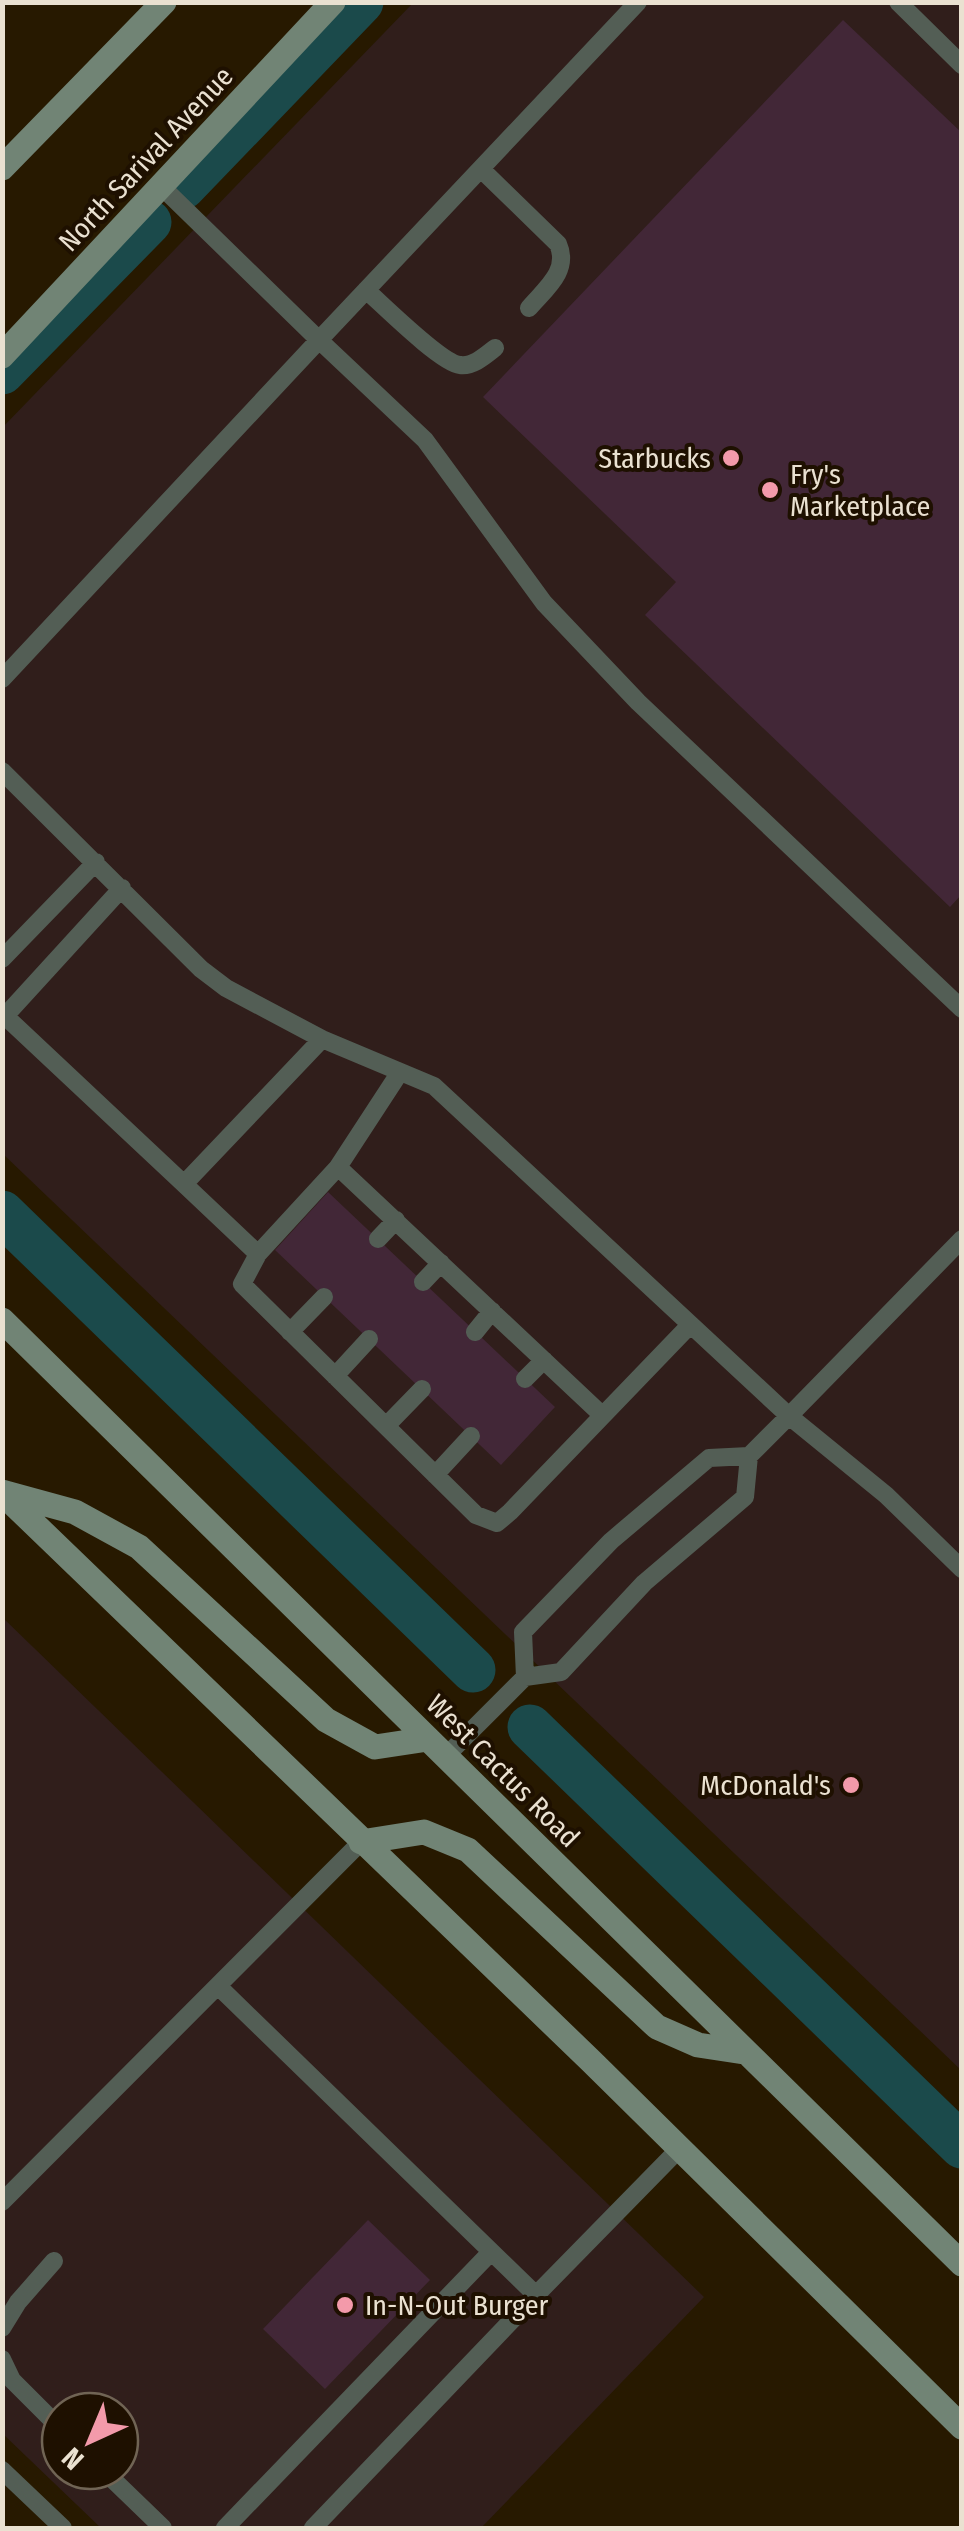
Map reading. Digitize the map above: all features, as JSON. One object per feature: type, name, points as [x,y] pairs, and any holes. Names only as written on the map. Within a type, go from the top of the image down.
[{"type":"main road","points":[[2,168],[164,2]]},
{"type":"main road","name":"North Sarival Avenue","points":[[2,356],[333,2]]},
{"type":"main road","name":"West Cactus Road","points":[[2,1320],[962,2264]]},
{"type":"main road","points":[[2,1493],[75,1512],[139,1547],[326,1720],[375,1747],[437,1748]]},
{"type":"main road","points":[[2,1493],[962,2427]]},
{"type":"main road","points":[[361,1842],[424,1832],[468,1850],[657,2027],[698,2045],[744,2052]]},
{"type":"lane","points":[[2,678],[638,2]]},
{"type":"lane","points":[[898,2],[962,65]]},
{"type":"lane","points":[[481,169],[558,244],[562,254],[562,269],[528,308]]},
{"type":"lane","points":[[161,186],[426,440],[544,602],[625,688],[962,1009]]},
{"type":"lane","points":[[366,290],[443,358],[461,366],[478,362],[496,348]]},
{"type":"lane","points":[[2,771],[201,969],[226,988],[322,1039],[434,1086],[789,1416],[886,1495],[962,1569]]},
{"type":"lane","points":[[2,960],[96,862]]},
{"type":"lane","points":[[122,888],[5,1016],[258,1254]]},
{"type":"lane","points":[[184,1184],[322,1039]]},
{"type":"lane","points":[[400,1072],[338,1167],[258,1254],[242,1284],[476,1515],[496,1522],[690,1324]]},
{"type":"lane","points":[[338,1167],[602,1416]]},
{"type":"lane","points":[[378,1239],[396,1220]]},
{"type":"lane","points":[[437,1748],[525,1677],[561,1672],[644,1583],[744,1497],[749,1456],[962,1239]]},
{"type":"lane","points":[[423,1282],[442,1263]]},
{"type":"lane","points":[[290,1332],[324,1297]]},
{"type":"lane","points":[[475,1332],[492,1311]]},
{"type":"lane","points":[[334,1376],[370,1339]]},
{"type":"lane","points":[[525,1379],[544,1360]]},
{"type":"lane","points":[[386,1426],[422,1390]]},
{"type":"lane","points":[[435,1475],[470,1436]]},
{"type":"lane","points":[[525,1677],[523,1632],[610,1541],[709,1458],[749,1456]]},
{"type":"lane","points":[[2,2202],[361,1842]]},
{"type":"lane","points":[[218,1986],[536,2295]]},
{"type":"lane","points":[[313,2528],[679,2149]]},
{"type":"lane","points":[[225,2528],[491,2252]]},
{"type":"lane","points":[[2,2328],[18,2302],[54,2262]]},
{"type":"lane","points":[[2,2360],[12,2380],[40,2408]]},
{"type":"lane","points":[[2,2470],[63,2528]]},
{"type":"lane","points":[[125,2491],[163,2528]]},
{"type":"shaded area","points":[[413,3],[961,3],[961,2070],[3,1154],[2,428]]},
{"type":"shaded area","points":[[2,1617],[704,2297],[481,2528],[101,2528],[62,2491],[140,2491],[140,2391],[40,2391],[40,2469],[3,2434]]},
{"type":"building","name":"Fry's Marketplace","points":[[843,20],[962,133],[962,894],[950,907],[645,615],[676,582],[483,397]]},
{"type":"building","points":[[328,1192],[555,1407],[501,1465],[275,1250]]},
{"type":"building","points":[[368,2220],[430,2280],[325,2389],[263,2329]]},
{"type":"waterway","points":[[183,187],[361,2]]},
{"type":"waterway","points":[[2,372],[149,222]]},
{"type":"waterway","points":[[2,1213],[473,1670]]},
{"type":"waterway","points":[[530,1727],[962,2146]]},
{"type":"place","name":"Starbucks","points":[[731,458]]},
{"type":"place","name":"Fry's Marketplace","points":[[770,490]]},
{"type":"place","name":"McDonald's","points":[[851,1785]]},
{"type":"place","name":"In-N-Out Burger","points":[[345,2305]]}]
